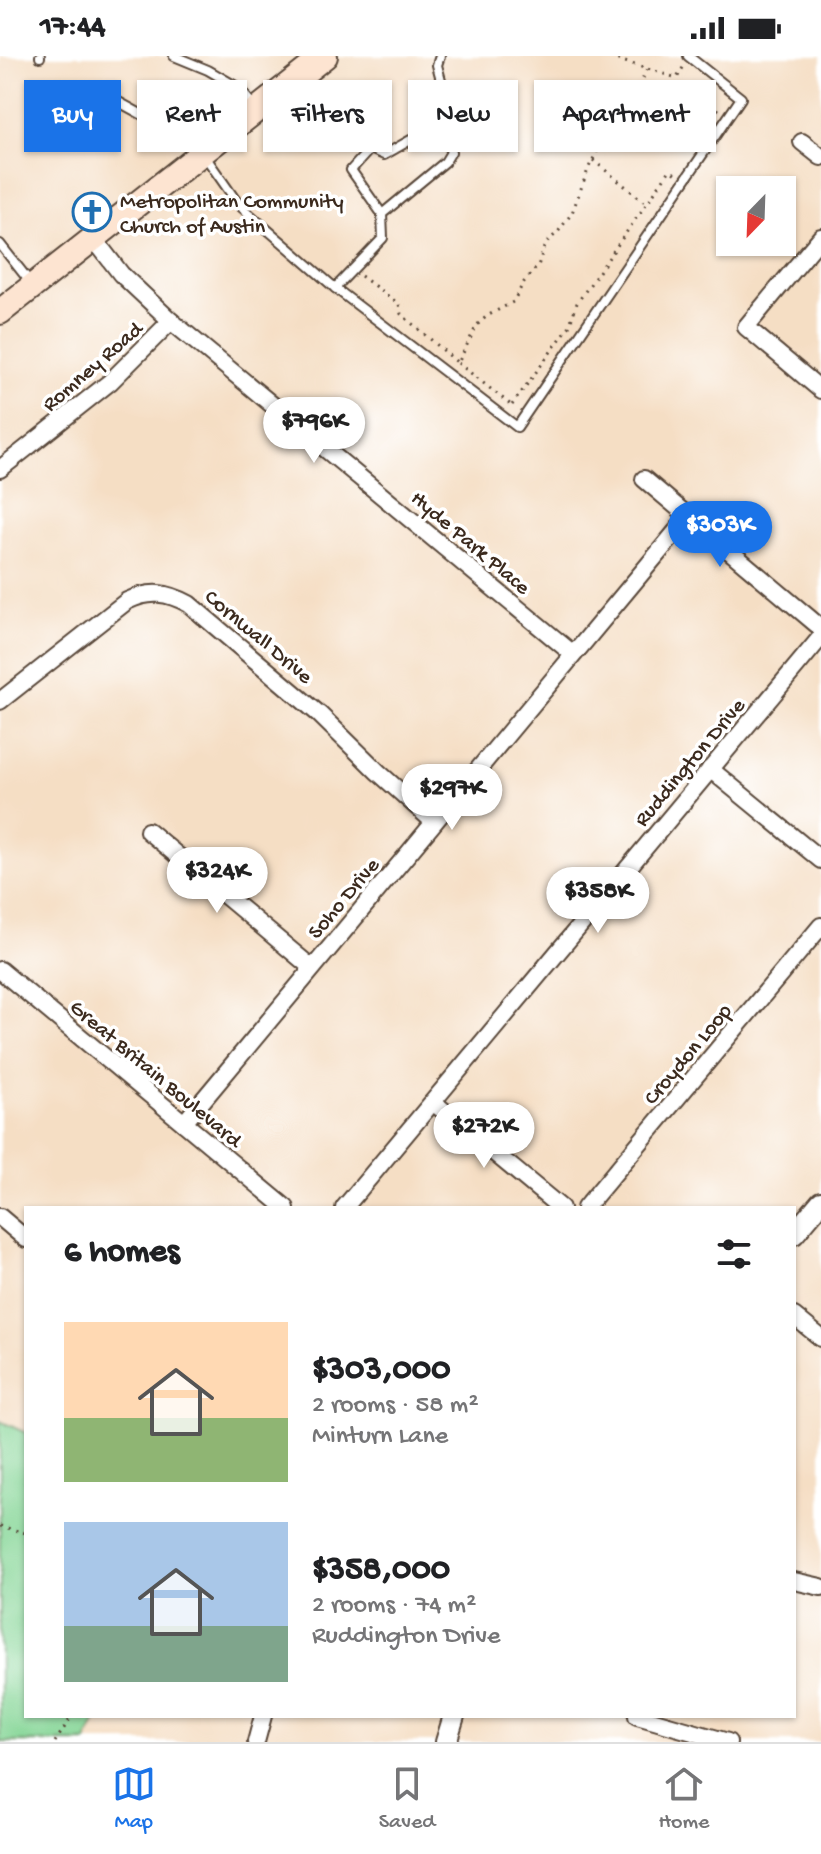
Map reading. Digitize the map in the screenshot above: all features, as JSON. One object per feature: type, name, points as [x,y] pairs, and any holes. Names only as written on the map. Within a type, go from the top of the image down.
[{"type":"main road","points":[[247,118],[322,57]]},
{"type":"main road","points":[[0,312],[202,152]]},
{"type":"street","points":[[802,142],[821,157]]},
{"type":"street","points":[[821,237],[746,327],[821,390]]},
{"type":"street","name":"Hyde Park Place","points":[[94,239],[121,274],[171,321],[573,654]]},
{"type":"street","name":"Romney Road","points":[[0,469],[110,382],[171,321]]},
{"type":"street","points":[[644,479],[821,628]]},
{"type":"street","name":"Soho Drive","points":[[184,1123],[689,516]]},
{"type":"street","name":"Cornwall Drive","points":[[0,701],[127,601],[151,593],[175,596],[189,604],[296,693],[434,822]]},
{"type":"street","name":"Ruddington Drive","points":[[346,1206],[821,637]]},
{"type":"street","points":[[710,769],[821,860]]},
{"type":"street","points":[[148,831],[312,968]]},
{"type":"street","name":"Croydon Loop","points":[[587,1206],[821,926]]},
{"type":"street","name":"Great Britain Boulevard","points":[[0,970],[284,1206]]},
{"type":"street","points":[[433,1102],[559,1206]]},
{"type":"street","points":[[796,1232],[821,1202]]},
{"type":"street","points":[[1,1220],[24,1237]]},
{"type":"street","points":[[796,1318],[821,1338]]},
{"type":"street","points":[[796,1581],[821,1587]]},
{"type":"street","points":[[256,1742],[262,1718]]},
{"type":"street","points":[[446,1742],[453,1718]]},
{"type":"street","points":[[644,1718],[728,1742]]},
{"type":"lane","points":[[174,56],[208,70],[239,88],[257,110]]},
{"type":"lane","points":[[440,56],[437,65],[441,80]]},
{"type":"lane","points":[[689,56],[741,98],[716,134]]},
{"type":"lane","points":[[335,288],[383,238],[382,214],[351,170],[370,149],[384,155],[408,141]]},
{"type":"lane","points":[[202,152],[239,205],[335,288],[517,427],[704,152]]},
{"type":"lane","points":[[382,214],[445,162],[451,152]]},
{"type":"lane","points":[[0,244],[33,286]]},
{"type":"path","points":[[613,56],[677,78],[689,56]]},
{"type":"path","points":[[458,363],[477,325],[487,316],[510,305],[542,259],[545,244],[572,213],[593,160],[605,137],[627,114],[647,69]]},
{"type":"path","points":[[716,108],[728,117]]},
{"type":"path","points":[[593,160],[647,204]]},
{"type":"path","points":[[512,405],[569,327],[577,303],[670,170],[685,180]]},
{"type":"path","points":[[353,270],[399,304],[401,314],[512,405],[517,427]]},
{"type":"path","points":[[0,1526],[24,1532]]},
{"type":"path","points":[[55,1742],[71,1718]]},
{"type":"green space","points":[[0,1421],[24,1432],[24,1718],[97,1718],[86,1742],[0,1742]]},
{"type":"place","name":"Metropolitan Community Church of Austin","points":[[92,212]]}]
